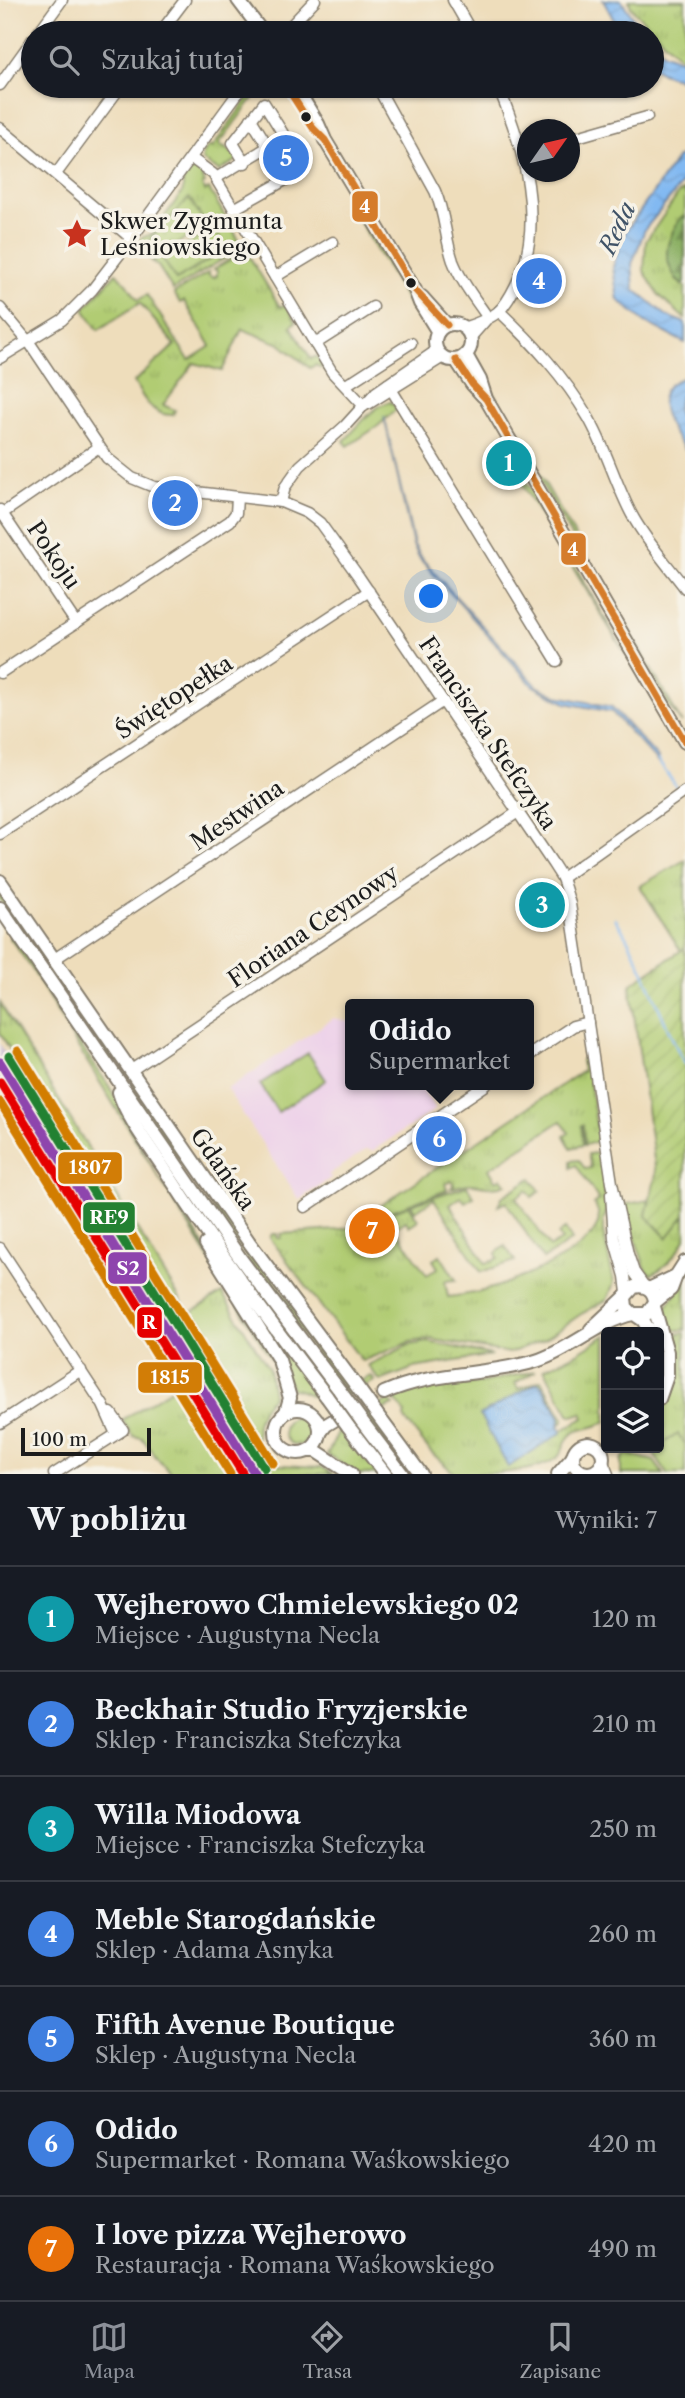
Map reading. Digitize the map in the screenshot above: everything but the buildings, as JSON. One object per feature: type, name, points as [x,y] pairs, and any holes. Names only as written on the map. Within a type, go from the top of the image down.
[{"type":"main road","points":[[238,0],[253,21]]},
{"type":"main road","points":[[246,13],[249,21]]},
{"type":"main road","points":[[294,98],[313,128],[325,140]]},
{"type":"main road","points":[[302,98],[415,290],[443,329]]},
{"type":"main road","points":[[443,329],[458,326],[467,333],[470,344],[450,355]]},
{"type":"main road","points":[[443,329],[435,344],[480,380],[486,399],[685,743]]},
{"type":"main road","name":"Gdańska","points":[[0,881],[248,1242],[417,1469]]},
{"type":"main road","name":"Gdańska","points":[[0,908],[240,1258],[402,1474]]},
{"type":"main road","points":[[115,1075],[121,1098],[184,1200],[265,1315],[385,1474]]},
{"type":"main road","points":[[184,1200],[191,1220],[279,1360],[290,1398],[286,1412],[276,1426],[279,1441],[290,1451],[316,1451],[351,1474]]},
{"type":"main road","points":[[384,1393],[413,1381],[537,1360],[556,1353],[618,1319],[647,1314],[671,1289],[685,1262]]},
{"type":"main road","points":[[584,1337],[634,1286],[660,1285],[676,1276]]},
{"type":"main road","points":[[646,1287],[665,1340],[668,1365],[662,1390]]},
{"type":"main road","points":[[626,1295],[626,1307],[643,1320],[647,1327]]},
{"type":"main road","points":[[286,1412],[297,1409],[319,1415],[333,1415],[320,1433],[316,1444],[307,1451]]},
{"type":"main road","points":[[312,1413],[319,1422],[320,1433]]},
{"type":"main road","points":[[558,1474],[579,1446],[601,1440]]},
{"type":"main road","points":[[573,1457],[576,1468],[585,1473],[598,1468],[605,1455],[592,1444]]},
{"type":"main road","points":[[417,1469],[428,1474]]},
{"type":"street","points":[[47,21],[62,0]]},
{"type":"street","points":[[169,21],[184,0]]},
{"type":"street","points":[[295,21],[315,0]]},
{"type":"street","points":[[453,0],[465,21]]},
{"type":"street","points":[[0,85],[21,56]]},
{"type":"street","points":[[56,174],[112,98]]},
{"type":"street","points":[[0,358],[62,320],[77,306],[132,239],[234,98]]},
{"type":"street","points":[[384,98],[441,205],[453,259],[460,277],[488,318]]},
{"type":"street","points":[[503,98],[517,132]]},
{"type":"street","points":[[216,178],[245,163],[285,137],[264,103],[233,143],[245,163]]},
{"type":"street","points":[[580,136],[647,117]]},
{"type":"street","points":[[251,119],[269,148]]},
{"type":"street","points":[[0,128],[132,239]]},
{"type":"street","points":[[191,158],[216,178],[331,372],[365,406]]},
{"type":"street","points":[[234,209],[294,175]]},
{"type":"street","points":[[467,333],[499,311],[510,297],[526,259],[530,234],[527,182]]},
{"type":"street","points":[[275,277],[333,242]]},
{"type":"street","points":[[315,344],[373,307]]},
{"type":"street","name":"Franciszka Stefczyka","points":[[0,308],[28,341],[99,447],[117,467],[146,484],[281,502],[307,513],[320,523],[369,591],[562,878],[570,904],[588,1021],[626,1295]]},
{"type":"street","points":[[499,311],[547,359],[574,395],[600,439],[631,513],[644,535],[685,588]]},
{"type":"street","points":[[346,385],[411,343]]},
{"type":"street","points":[[281,502],[285,487],[300,466],[365,406],[390,387],[450,355]]},
{"type":"street","points":[[390,387],[557,661]]},
{"type":"street","points":[[1,513],[99,447]]},
{"type":"street","points":[[0,673],[230,521],[236,513],[237,498]]},
{"type":"street","name":"Pokoju","points":[[1,513],[76,623]]},
{"type":"street","name":"Świętopełka","points":[[0,834],[369,591]]},
{"type":"street","name":"Mestwina","points":[[53,960],[443,701]]},
{"type":"street","points":[[562,878],[685,791]]},
{"type":"street","name":"Floriana Ceynowy","points":[[130,1071],[518,812]]},
{"type":"street","points":[[534,1052],[573,1026],[588,1021]]},
{"type":"street","points":[[304,1207],[479,1090]]},
{"type":"street","name":"Franciszka Stefczyka","points":[[618,1233],[634,1272],[646,1287]]},
{"type":"street","points":[[0,1248],[120,1432],[54,1474]]},
{"type":"street","points":[[0,1423],[81,1370]]},
{"type":"street","points":[[605,1455],[608,1474]]},
{"type":"shaded area","points":[[334,1018],[345,1021],[345,1090],[423,1090],[436,1109],[372,1151],[367,1149],[328,1175],[332,1177],[299,1200],[227,1089]]},
{"type":"shaded area","points":[[0,1044],[265,1474],[237,1474],[58,1186],[0,1091]]},
{"type":"green space","points":[[629,0],[685,0],[685,59],[678,56],[664,42],[664,21],[644,21],[631,8]]},
{"type":"green space","points":[[248,98],[253,98],[219,144],[235,155],[237,160],[219,171],[202,160],[209,146],[212,148]]},
{"type":"green space","points":[[199,168],[207,174],[202,177],[205,191],[209,189],[239,240],[236,242],[239,248],[243,246],[280,307],[286,304],[296,322],[291,326],[311,359],[317,356],[324,369],[315,365],[310,368],[280,344],[242,329],[222,371],[194,363],[163,405],[175,410],[173,415],[166,415],[149,405],[134,382],[175,345],[140,303],[98,330],[84,309],[116,273],[138,300],[147,295],[189,360],[211,346],[184,301],[180,303],[174,293],[209,272],[209,276],[213,278],[217,276],[214,269],[236,256],[235,254],[222,260],[219,254],[226,249],[211,224],[207,226],[189,199],[145,245],[156,256],[152,261],[136,245],[141,238],[152,234],[183,191],[183,181],[190,171]]},
{"type":"green space","points":[[685,190],[685,215],[679,219],[675,279],[685,287],[685,319],[658,294],[644,271],[646,241],[679,193]]},
{"type":"green space","points":[[189,198],[207,226],[156,256],[145,245]]},
{"type":"green space","points":[[357,207],[422,314],[415,314],[381,257],[383,256],[380,256],[354,212]]},
{"type":"green space","points":[[685,215],[685,283],[682,285],[670,267],[667,250],[675,227]]},
{"type":"green space","points":[[214,228],[226,249],[176,280],[163,259]]},
{"type":"green space","points":[[217,255],[220,261],[173,290],[153,262],[161,256],[176,280]]},
{"type":"green space","points":[[482,373],[682,723],[669,706],[494,402]]},
{"type":"green space","points":[[391,402],[397,409],[378,426],[348,446],[344,441],[366,417],[385,403]]},
{"type":"green space","points":[[518,473],[531,489],[626,655],[517,476]]},
{"type":"green space","points":[[685,860],[685,948],[681,951],[640,886]]},
{"type":"green space","points":[[0,889],[115,1058],[113,1061],[0,899]]},
{"type":"green space","points":[[12,936],[31,961],[64,1021],[109,1086],[155,1171],[32,969],[10,938]]},
{"type":"green space","points":[[685,948],[685,1215],[667,1238],[646,1215],[656,1174],[630,985]]},
{"type":"green space","points":[[0,1003],[189,1314],[222,1293],[269,1369],[273,1395],[259,1416],[257,1438],[244,1459],[227,1474],[173,1474],[142,1438],[133,1436],[122,1420],[176,1386],[230,1471],[249,1450],[56,1136],[57,1127],[0,1033]]},
{"type":"green space","points":[[308,1053],[326,1080],[278,1112],[260,1084]]},
{"type":"green space","points":[[586,1057],[598,1137],[596,1142],[585,1145],[581,1125],[583,1145],[571,1148],[564,1136],[569,1133],[561,1121],[489,1169],[496,1181],[501,1178],[506,1184],[492,1187],[467,1184],[451,1188],[454,1185],[452,1181],[445,1184],[447,1190],[357,1224],[363,1217],[583,1071],[581,1060]]},
{"type":"green space","points":[[131,1083],[350,1386],[371,1376],[375,1381],[329,1400],[292,1389],[230,1276],[331,1395],[343,1389],[272,1294],[129,1086]]},
{"type":"green space","points":[[596,1153],[601,1159],[603,1170],[606,1213],[603,1231],[614,1283],[607,1300],[545,1339],[510,1353],[429,1339],[410,1342],[362,1361],[270,1238],[272,1234],[281,1238],[281,1234],[358,1226],[370,1243],[380,1233],[372,1220],[409,1205],[418,1220],[409,1226],[406,1221],[395,1228],[427,1275],[438,1268],[433,1260],[440,1255],[456,1280],[445,1281],[448,1297],[481,1291],[518,1279],[561,1259],[593,1233],[599,1219],[594,1204],[599,1200],[576,1165],[571,1168],[571,1161],[579,1160],[585,1169],[591,1168],[588,1154]]},
{"type":"green space","points":[[531,1178],[540,1191],[532,1197],[527,1190],[516,1198],[550,1247],[562,1240],[558,1234],[565,1229],[572,1240],[543,1259],[506,1202],[498,1206],[502,1197]]},
{"type":"green space","points":[[161,1181],[269,1349],[284,1391],[280,1392],[272,1360]]},
{"type":"green space","points":[[467,1186],[474,1197],[465,1202],[461,1197],[450,1205],[486,1264],[498,1258],[496,1253],[505,1246],[515,1261],[481,1272],[434,1199],[415,1211],[411,1204]]},
{"type":"green space","points":[[649,1200],[646,1216],[667,1238],[685,1215],[683,1243],[665,1265],[650,1274],[645,1267],[623,1205]]},
{"type":"green space","points":[[685,1281],[685,1330],[669,1330],[665,1309]]},
{"type":"green space","points":[[685,1333],[685,1444],[678,1434],[664,1443],[667,1335]]},
{"type":"green space","points":[[601,1338],[601,1424],[572,1434],[558,1457],[537,1467],[510,1472],[455,1474],[431,1452],[404,1418],[405,1413],[394,1398],[423,1388],[479,1383],[536,1371],[515,1383],[518,1389],[541,1380],[564,1419],[559,1426],[560,1417],[542,1386],[537,1383],[480,1415],[508,1466],[584,1418],[582,1413],[573,1416],[569,1414],[544,1369]]},
{"type":"green space","points":[[428,1342],[492,1355],[414,1368],[380,1381],[368,1365],[409,1345]]},
{"type":"green space","points":[[389,1400],[393,1405],[372,1415],[416,1474],[408,1474],[365,1418],[343,1428],[380,1474],[357,1474],[327,1454],[343,1424]]},
{"type":"green space","points":[[298,1417],[308,1421],[312,1431],[308,1441],[298,1445],[288,1441],[284,1431],[288,1421]]},
{"type":"green space","points":[[678,1434],[685,1444],[685,1474],[667,1474],[653,1453],[664,1453],[664,1443]]},
{"type":"green space","points":[[626,1454],[654,1461],[663,1474],[621,1474],[621,1460]]},
{"type":"green space","points":[[275,1461],[280,1465],[321,1467],[333,1474],[273,1474],[268,1467],[258,1474]]},
{"type":"water","points":[[603,0],[621,0],[635,21],[614,21]]},
{"type":"water","points":[[664,54],[685,62],[685,81],[664,74]]},
{"type":"water","points":[[685,156],[685,180],[645,229],[632,264],[634,289],[667,316],[685,323],[685,343],[645,322],[618,300],[613,267],[622,237],[678,157]]},
{"type":"water","points":[[685,377],[685,395],[680,397],[677,409],[680,417],[685,420],[685,449],[672,431],[663,410],[662,400],[665,390]]},
{"type":"water","points":[[384,416],[414,545],[423,560],[537,686],[557,696],[612,707],[658,758],[658,763],[612,712],[566,703],[533,686],[420,559],[413,545]]},
{"type":"water","points":[[537,1383],[542,1386],[560,1418],[562,1432],[508,1467],[480,1415]]},
{"type":"waterway","points":[[658,761],[678,789]]},
{"type":"waterway","points":[[615,918],[635,953],[685,1064]]},
{"type":"tunnel","points":[[342,1409],[384,1393]]},
{"type":"transit line","name":"4","points":[[294,98],[313,128],[325,140],[415,290],[447,325]]},
{"type":"transit line","name":"4","points":[[456,360],[486,399],[685,742]]},
{"type":"transit line","name":"1807","points":[[18,1051],[273,1463]]},
{"type":"transit line","name":"RE9","points":[[9,1056],[264,1468]]},
{"type":"transit line","name":"S2","points":[[0,1062],[255,1474]]},
{"type":"transit line","name":"R","points":[[0,1082],[243,1474]]},
{"type":"transit line","name":"1815","points":[[0,1102],[230,1474]]},
{"type":"place","name":"Fifth Avenue Boutique","points":[[286,158]]},
{"type":"place","name":"Skwer Zygmunta Leśniowskiego","points":[[77,234]]},
{"type":"place","name":"Meble Starogdańskie","points":[[539,281]]},
{"type":"place","name":"Wejherowo Chmielewskiego 02","points":[[509,463]]},
{"type":"place","name":"Beckhair Studio Fryzjerskie","points":[[175,503]]},
{"type":"place","name":"Willa Miodowa","points":[[542,905]]},
{"type":"place","name":"Odido","points":[[439,1139]]},
{"type":"place","name":"I love pizza Wejherowo","points":[[372,1231]]},
{"type":"water label","name":"Reda","points":[[617,228]]}]
